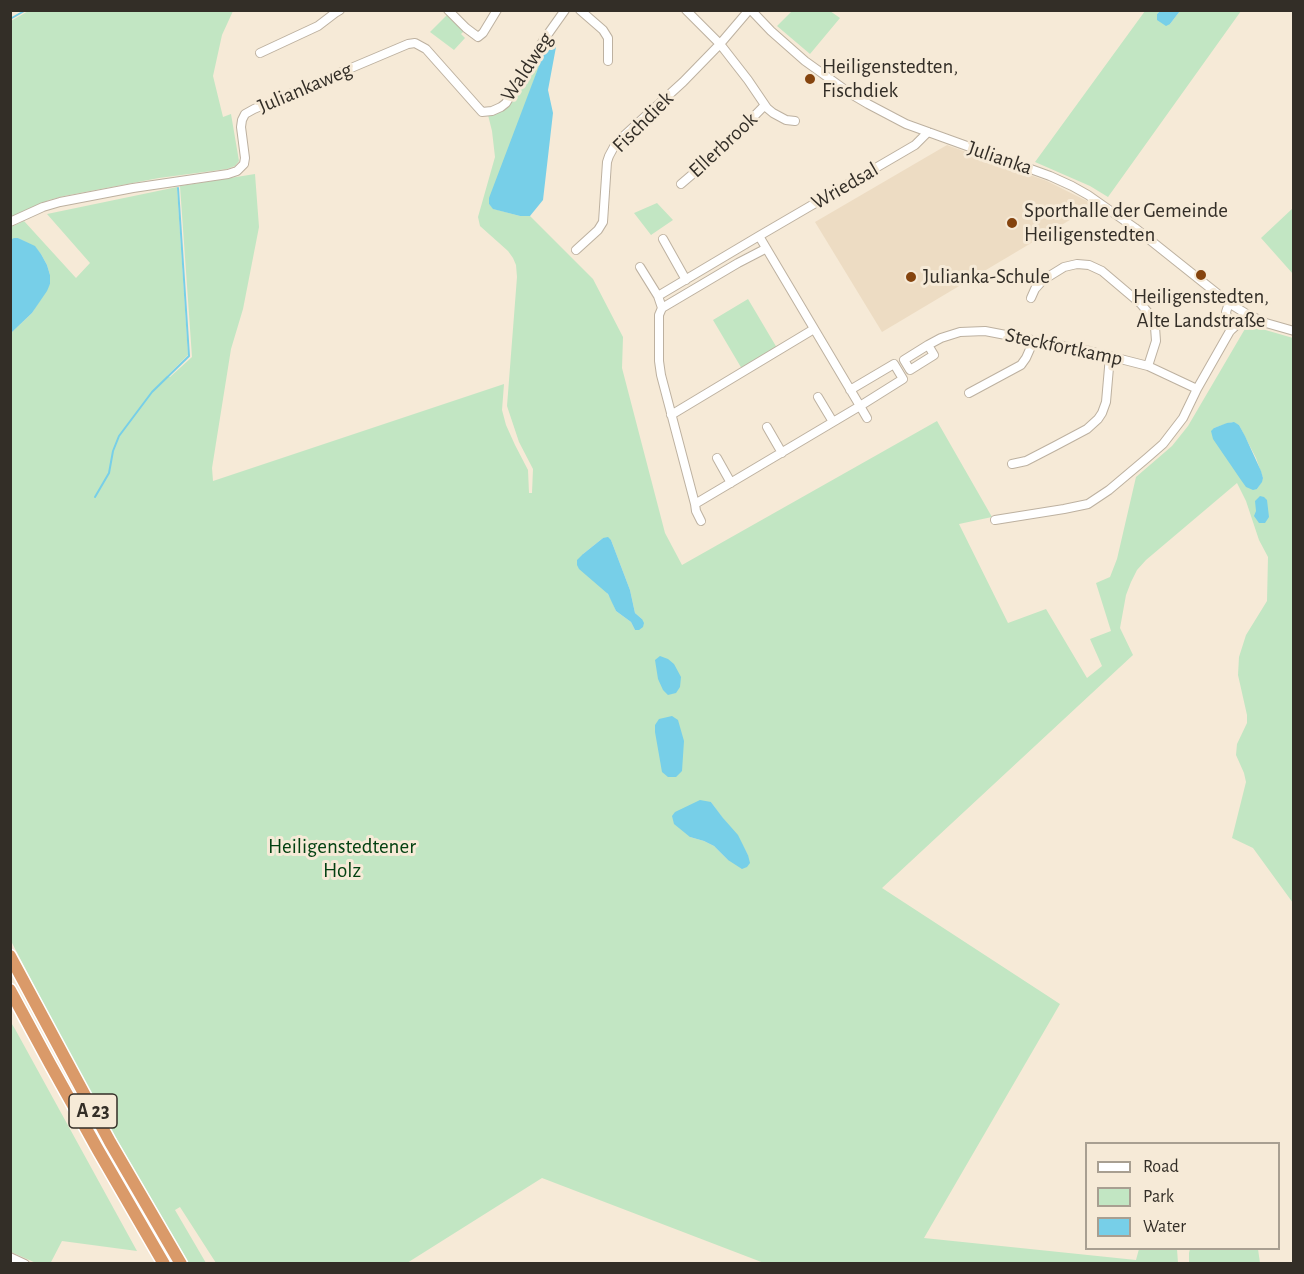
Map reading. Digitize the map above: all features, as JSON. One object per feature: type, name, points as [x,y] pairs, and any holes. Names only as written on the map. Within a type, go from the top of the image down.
[{"type":"highway","name":"A 23","points":[[10,956],[105,1133],[181,1263]]},
{"type":"highway","name":"A 23","points":[[10,990],[98,1150],[164,1263]]},
{"type":"street","points":[[260,53],[318,26],[340,10]]},
{"type":"street","points":[[448,10],[478,38],[497,10]]},
{"type":"street","name":"Waldweg","points":[[482,112],[492,111],[506,103],[538,48],[565,10]]},
{"type":"street","points":[[580,10],[608,38],[608,61]]},
{"type":"street","name":"Ellerbrook","points":[[686,10],[720,44],[765,105],[786,120],[795,121]]},
{"type":"street","name":"Fischdiek","points":[[576,250],[598,230],[603,222],[607,162],[614,146],[720,44],[750,10]]},
{"type":"street","name":"Julianka","points":[[750,10],[777,37],[816,70],[868,104],[906,124],[1050,176],[1088,195],[1135,228],[1229,303],[1245,313],[1293,331]]},
{"type":"street","name":"Juliankaweg","points":[[10,222],[60,202],[237,171],[244,164],[245,158],[241,127],[245,114],[408,44],[415,43],[426,49],[482,112]]},
{"type":"street","name":"Ellerbrook","points":[[681,184],[722,149],[765,105]]},
{"type":"street","name":"Wriedsal","points":[[658,296],[915,145],[928,132]]},
{"type":"street","points":[[759,236],[867,418]]},
{"type":"street","points":[[663,239],[686,280]]},
{"type":"street","points":[[701,521],[696,511],[661,375],[659,315],[662,308],[765,249]]},
{"type":"street","points":[[1031,298],[1043,280],[1064,267],[1077,264],[1089,265],[1102,271],[1141,304],[1150,315],[1155,327],[1156,341],[1148,366]]},
{"type":"street","points":[[640,267],[658,296],[662,308]]},
{"type":"street","points":[[1229,303],[1226,312],[1230,331]]},
{"type":"street","points":[[995,520],[1088,504],[1108,490],[1163,444],[1183,418],[1230,331],[1241,321],[1245,313]]},
{"type":"street","points":[[671,416],[814,329]]},
{"type":"street","name":"Steckfortkamp","points":[[928,345],[946,336],[969,331],[993,332],[1148,366],[1197,389]]},
{"type":"street","points":[[969,393],[1021,365],[1034,340]]},
{"type":"street","points":[[1012,464],[1026,461],[1055,446],[1087,429],[1098,419],[1107,396],[1110,356]]},
{"type":"street","points":[[695,504],[903,379],[894,364],[850,390]]},
{"type":"street","points":[[818,397],[833,422]]},
{"type":"street","points":[[766,427],[782,453]]},
{"type":"street","points":[[717,458],[731,483]]},
{"type":"street","points":[[10,1257],[25,1263]]},
{"type":"shaded area","name":"Julianka-Schule","points":[[947,145],[1047,181],[1095,205],[882,332],[815,222]]},
{"type":"green space","points":[[30,10],[233,11],[222,35],[213,76],[223,117],[231,114],[239,161],[235,166],[227,169],[159,178],[64,196],[49,200],[11,217],[11,21]]},
{"type":"green space","points":[[792,11],[830,11],[840,18],[810,54],[777,26]]},
{"type":"green space","points":[[1145,11],[1160,11],[1157,14],[1170,24],[1180,11],[1241,11],[1108,197],[1090,186],[1035,162]]},
{"type":"green space","points":[[448,14],[465,30],[461,34],[465,38],[454,50],[430,32]]},
{"type":"green space","name":"Heiligenstedtener Holz","points":[[547,41],[489,204],[494,209],[520,216],[530,216],[593,279],[623,337],[622,368],[665,533],[682,565],[937,421],[992,517],[959,524],[1008,623],[1046,609],[1087,678],[1102,666],[1090,639],[1111,631],[1096,583],[1110,577],[1117,559],[1136,477],[1172,446],[1188,426],[1249,322],[1262,329],[1293,338],[1293,903],[1253,848],[1232,838],[1246,782],[1236,755],[1237,744],[1247,723],[1238,675],[1239,657],[1246,635],[1267,601],[1268,557],[1237,483],[1137,570],[1126,595],[1120,628],[1133,655],[882,888],[1060,1004],[924,1238],[1136,1260],[1139,1250],[1177,1250],[1178,1263],[764,1263],[542,1178],[407,1263],[216,1263],[180,1207],[175,1210],[206,1263],[189,1263],[92,1097],[11,941],[11,333],[32,313],[50,284],[50,275],[47,265],[35,247],[18,238],[11,240],[11,227],[24,221],[76,278],[90,263],[47,214],[177,187],[188,355],[167,376],[170,377],[192,357],[180,186],[255,174],[259,227],[243,309],[231,349],[212,468],[213,481],[504,384],[502,410],[506,425],[528,470],[529,493],[532,493],[533,469],[519,442],[507,406],[516,265],[508,251],[480,226],[478,217],[495,157],[488,115],[501,111],[510,104]],"holes":[[[1232,422],[1239,425],[1256,458],[1263,478],[1257,489],[1214,428]],[[603,538],[611,540],[630,590],[635,613],[642,619],[635,630],[631,622],[616,611],[583,554]],[[711,802],[743,846],[748,855],[728,860],[714,846],[690,837]]]},
{"type":"green space","points":[[657,203],[673,220],[651,235],[634,213]]},
{"type":"green space","points":[[1293,208],[1293,274],[1261,238]]},
{"type":"green space","points":[[748,299],[777,348],[742,369],[713,320]]},
{"type":"green space","points":[[10,1021],[137,1251],[62,1241],[50,1264],[36,1263],[11,1252]]},
{"type":"green space","points":[[1190,1250],[1258,1250],[1260,1263],[1189,1263]]},
{"type":"water","points":[[1160,11],[1180,11],[1166,26],[1157,20],[1157,14]]},
{"type":"water","points":[[549,38],[553,40],[556,47],[548,90],[553,113],[543,200],[530,216],[520,216],[493,209],[489,204],[489,198]]},
{"type":"water","points":[[14,238],[35,246],[47,265],[50,284],[32,313],[11,333],[10,240]]},
{"type":"water","points":[[1234,422],[1239,425],[1261,471],[1263,478],[1257,489],[1246,487],[1213,439],[1211,431],[1214,428]]},
{"type":"water","points":[[1260,496],[1267,500],[1269,517],[1265,523],[1259,523],[1254,516],[1255,501]]},
{"type":"water","points":[[608,537],[630,590],[635,613],[644,623],[639,630],[635,630],[631,622],[616,611],[608,594],[577,565],[577,560],[583,554],[603,538]]},
{"type":"water","points":[[660,656],[674,664],[681,677],[680,687],[676,693],[668,695],[658,679],[655,660]]},
{"type":"water","points":[[672,716],[678,720],[684,741],[682,771],[676,777],[668,777],[662,772],[655,725],[659,719]]},
{"type":"water","points":[[700,800],[711,802],[738,835],[748,855],[750,863],[747,867],[742,869],[728,860],[714,846],[690,837],[674,824],[672,816],[675,812]]},
{"type":"waterway","points":[[10,19],[26,10]]},
{"type":"waterway","points":[[95,497],[109,473],[113,451],[119,436],[152,392],[189,356],[178,188]]},
{"type":"place","name":"Heiligenstedten, Fischdiek","points":[[810,79]]},
{"type":"place","name":"Sporthalle der Gemeinde Heiligenstedten","points":[[1012,223]]},
{"type":"place","name":"Heiligenstedten, Alte Landstraße","points":[[1201,275]]},
{"type":"place","name":"Julianka-Schule","points":[[911,277]]}]
